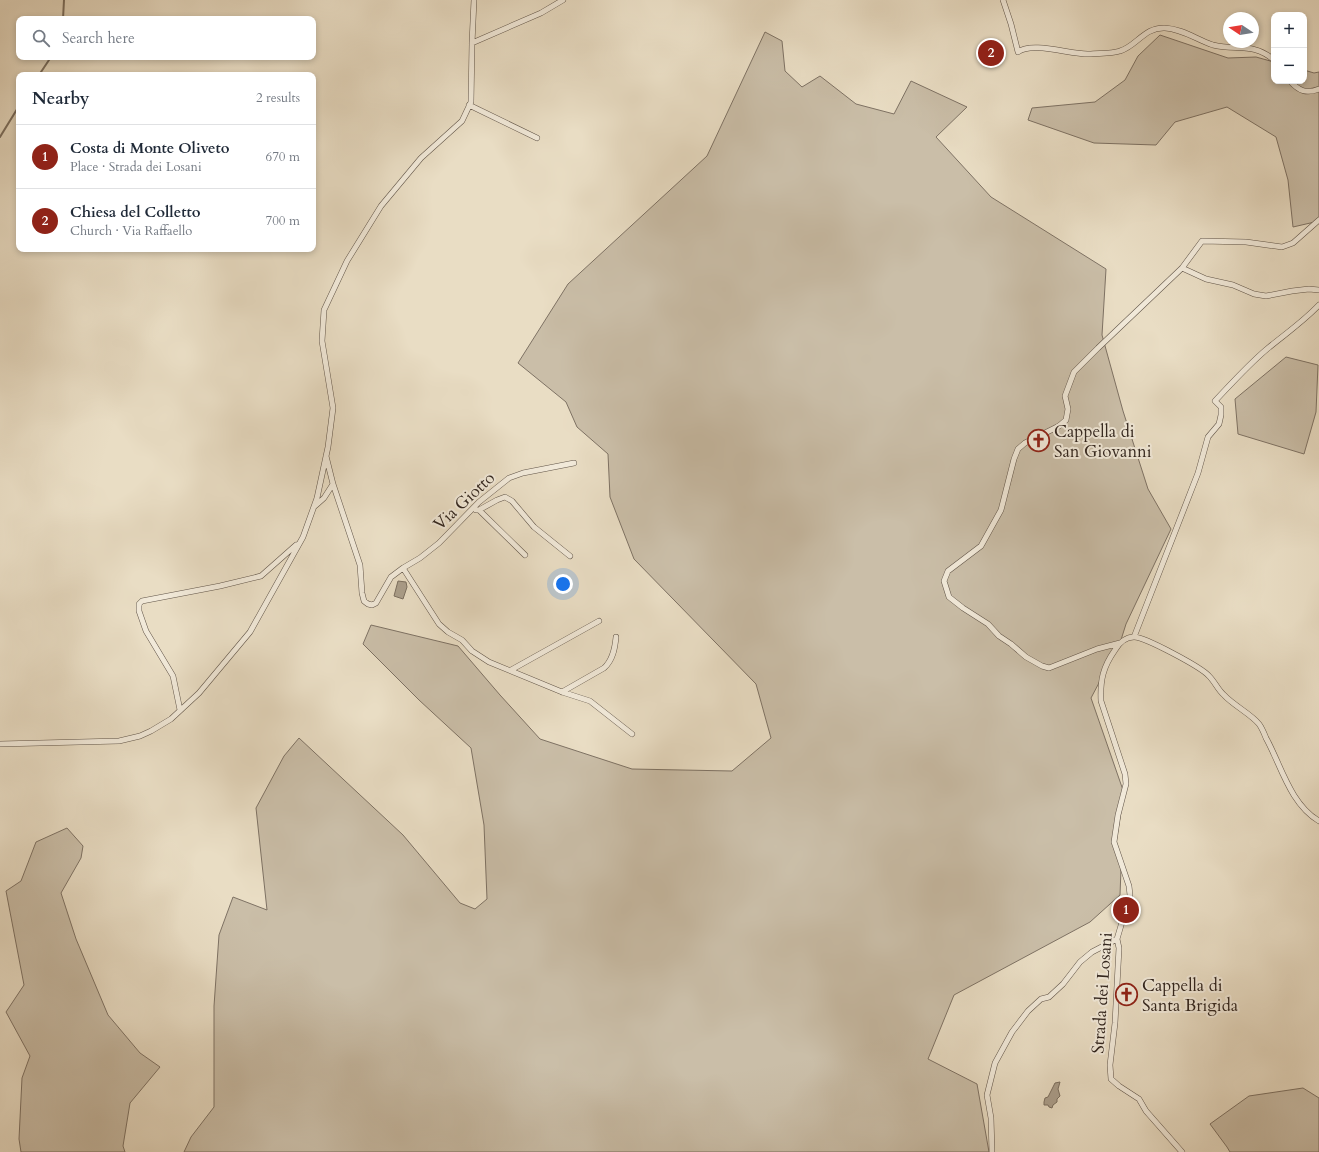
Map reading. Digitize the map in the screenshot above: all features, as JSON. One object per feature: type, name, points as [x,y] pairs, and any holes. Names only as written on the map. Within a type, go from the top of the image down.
[{"type":"street","points":[[0,744],[119,741],[151,732],[171,719],[199,693],[250,632],[300,542],[317,498],[326,455],[333,408],[322,341],[324,310],[347,261],[381,206],[421,158],[462,120],[471,102],[474,0]]},
{"type":"street","points":[[472,43],[541,13],[563,0]]},
{"type":"street","points":[[1003,0],[1018,52],[1021,49],[1030,48],[1085,54],[1119,52],[1127,48],[1143,35],[1154,29],[1163,28],[1184,32],[1219,46],[1257,49],[1271,57]]},
{"type":"street","points":[[1293,84],[1296,88],[1309,92],[1319,88]]},
{"type":"street","points":[[469,105],[537,138]]},
{"type":"street","points":[[1319,220],[1293,243],[1282,247],[1246,242],[1202,241],[1182,268],[1074,372],[1065,396],[1068,409],[1066,420],[1059,426],[1025,443],[1018,449],[1001,510],[981,546],[948,571],[944,581],[949,598],[988,624],[999,636],[1026,657],[1042,666],[1049,668],[1091,651],[1120,643],[1127,638],[1134,636],[1142,638],[1184,660],[1208,675],[1223,695],[1259,724],[1295,797],[1304,809],[1319,821]]},
{"type":"street","points":[[1182,268],[1206,279],[1233,285],[1254,294],[1266,296],[1309,289],[1319,290]]},
{"type":"street","points":[[1134,636],[1198,473],[1208,437],[1219,424],[1221,415],[1220,407],[1215,401],[1240,374],[1267,349],[1308,317],[1319,305]]},
{"type":"street","points":[[313,508],[324,498],[333,484],[326,455]]},
{"type":"street","name":"Via Giotto","points":[[333,484],[360,565],[364,601],[372,605],[376,603],[391,577],[420,558],[439,543],[479,502],[509,478],[523,473],[574,463]]},
{"type":"street","points":[[471,510],[479,510],[505,497],[512,501],[534,527],[570,556]]},
{"type":"street","points":[[479,510],[525,555]]},
{"type":"street","points":[[180,710],[173,676],[146,630],[139,610],[139,604],[142,601],[220,586],[261,576],[300,542]]},
{"type":"street","points":[[403,568],[439,624],[448,632],[462,640],[472,651],[488,662],[511,670],[562,692],[590,701],[632,734]]},
{"type":"street","points":[[511,670],[599,620]]},
{"type":"street","points":[[562,692],[604,668],[609,663],[613,653],[616,637]]},
{"type":"street","name":"Strada dei Losani","points":[[1120,643],[1103,670],[1100,690],[1101,701],[1125,774],[1126,784],[1118,815],[1114,842],[1129,886],[1130,895],[1117,939],[1119,948],[1115,1023],[1110,1065],[1111,1078],[1119,1086],[1139,1099],[1146,1111],[1182,1152]]},
{"type":"street","points":[[992,1152],[991,1118],[987,1095],[995,1062],[1012,1032],[1028,1011],[1041,999],[1050,997],[1063,984],[1080,962],[1092,952],[1117,939]]},
{"type":"shaded area","points":[[765,32],[782,41],[785,71],[802,87],[820,76],[856,104],[894,114],[911,81],[967,107],[936,137],[991,197],[1106,269],[1102,335],[1123,411],[1148,489],[1171,529],[1126,624],[1120,643],[1091,698],[1124,793],[1116,842],[1121,869],[1120,895],[1090,922],[954,995],[928,1059],[977,1084],[989,1152],[184,1152],[191,1137],[214,1107],[214,1006],[219,935],[233,897],[267,910],[256,808],[284,756],[299,738],[403,835],[460,903],[475,909],[487,899],[484,825],[471,748],[419,700],[363,644],[371,625],[458,646],[540,739],[632,769],[732,771],[771,738],[756,684],[634,559],[610,497],[608,454],[577,427],[566,402],[518,363],[568,284],[707,156]]},
{"type":"shaded area","points":[[1160,35],[1228,58],[1256,57],[1271,61],[1271,84],[1307,84],[1307,71],[1314,73],[1319,72],[1319,221],[1293,227],[1288,180],[1276,137],[1227,107],[1175,122],[1156,145],[1094,143],[1028,120],[1032,108],[1095,102],[1125,80],[1138,56]]},
{"type":"shaded area","points":[[1286,357],[1318,365],[1316,412],[1304,454],[1238,434],[1235,399]]},
{"type":"shaded area","points":[[398,581],[406,582],[407,587],[403,599],[394,596]]},
{"type":"shaded area","points":[[67,828],[83,846],[81,858],[61,893],[76,939],[108,1015],[140,1053],[160,1067],[130,1103],[123,1146],[125,1152],[21,1152],[19,1139],[22,1078],[30,1056],[6,1012],[24,985],[6,891],[21,881],[36,842]]},
{"type":"shaded area","points":[[1060,1082],[1058,1089],[1060,1096],[1057,1099],[1057,1102],[1052,1108],[1048,1105],[1044,1105],[1045,1098],[1048,1097],[1055,1083]]},
{"type":"shaded area","points":[[1303,1088],[1319,1098],[1319,1152],[1230,1152],[1210,1124],[1249,1096]]},
{"type":"waterway","points":[[63,16],[64,0]]},
{"type":"waterway","points":[[41,72],[49,60]]},
{"type":"waterway","points":[[0,137],[16,111]]},
{"type":"place","name":"Chiesa del Colletto","points":[[991,53]]},
{"type":"place","name":"Cappella di San Giovanni","points":[[1039,441]]},
{"type":"place","name":"Costa di Monte Oliveto","points":[[1126,910]]},
{"type":"place","name":"Cappella di Santa Brigida","points":[[1126,995]]}]
